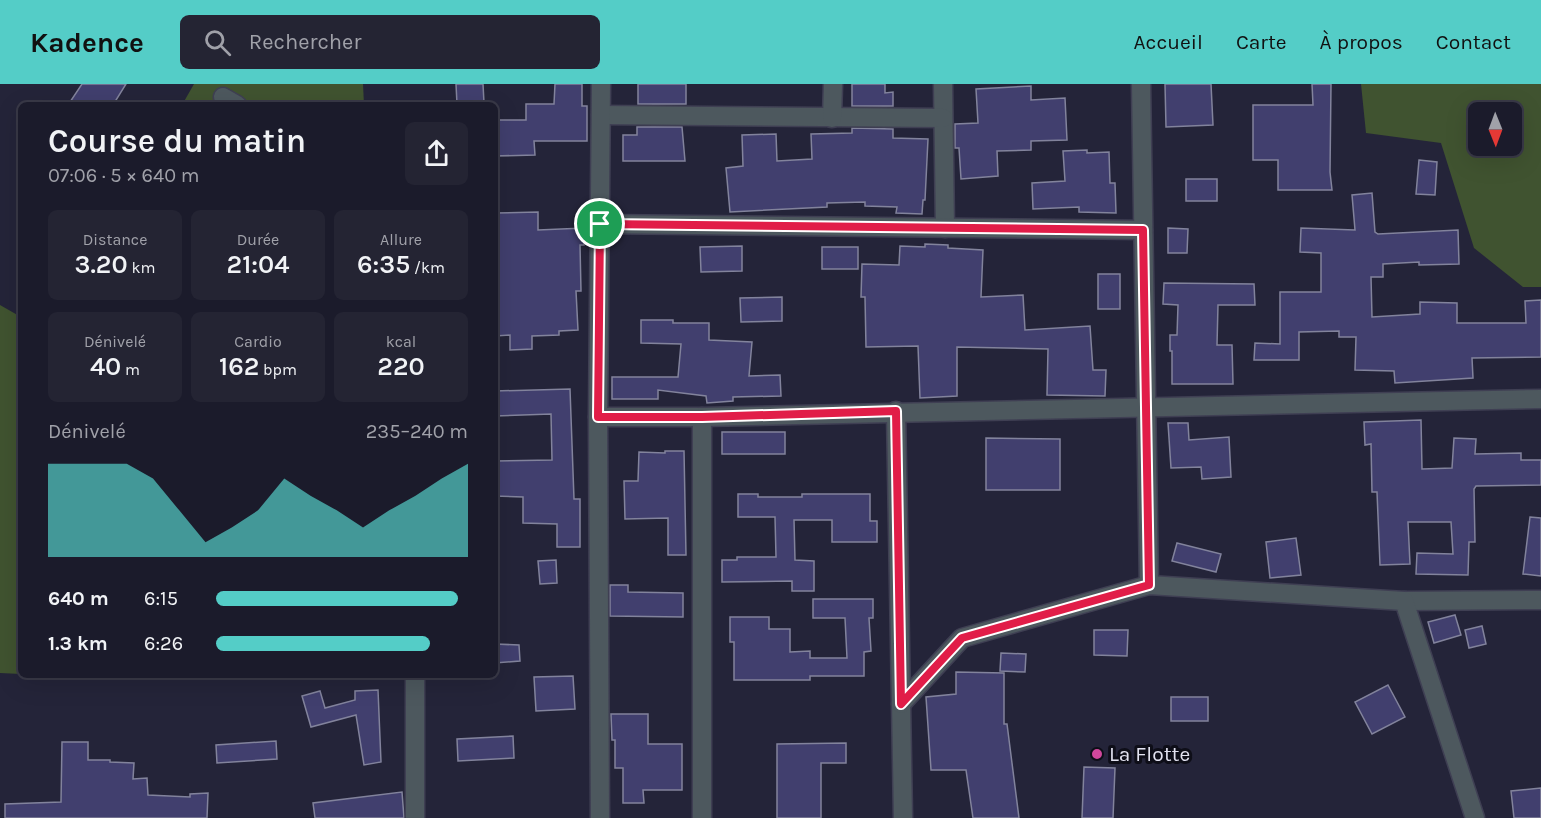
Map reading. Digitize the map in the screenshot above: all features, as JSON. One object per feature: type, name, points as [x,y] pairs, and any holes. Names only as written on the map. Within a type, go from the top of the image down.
[{"type":"street","points":[[600,818],[598,417],[602,84]]},
{"type":"street","points":[[832,118],[833,84]]},
{"type":"street","points":[[943,84],[945,228]]},
{"type":"street","points":[[1141,84],[1149,585]]},
{"type":"street","points":[[601,115],[943,118]]},
{"type":"street","points":[[600,224],[1143,230]]},
{"type":"street","points":[[598,417],[702,417],[896,411],[1541,399]]},
{"type":"street","points":[[896,411],[903,818]]},
{"type":"street","points":[[702,417],[702,818]]},
{"type":"street","points":[[901,704],[962,638],[1149,585],[1404,601],[1541,600]]},
{"type":"street","points":[[1404,601],[1475,818]]},
{"type":"street","points":[[415,678],[415,818]]},
{"type":"green space","points":[[194,84],[363,84],[364,102],[184,102]]},
{"type":"green space","points":[[1361,84],[1541,84],[1541,287],[1523,287],[1474,248],[1441,143],[1366,133]]},
{"type":"green space","points":[[0,305],[18,315],[18,674],[0,673]]},
{"type":"green space","points":[[320,678],[386,678],[386,679]]},
{"type":"building","points":[[82,84],[126,84],[115,102],[70,102]]},
{"type":"building","points":[[456,84],[483,84],[484,102],[457,102]]},
{"type":"building","points":[[555,84],[582,84],[582,106],[587,106],[587,141],[534,141],[535,155],[498,156],[498,120],[526,120],[526,104],[554,104]]},
{"type":"building","points":[[638,84],[686,84],[686,104],[638,104]]},
{"type":"building","points":[[852,84],[885,84],[885,93],[893,92],[893,106],[852,106]]},
{"type":"building","points":[[1165,84],[1211,84],[1213,125],[1166,127]]},
{"type":"building","points":[[1312,84],[1331,84],[1330,172],[1332,190],[1278,190],[1278,160],[1253,160],[1253,105],[1313,105]]},
{"type":"building","points":[[1031,86],[1031,100],[1065,98],[1067,140],[1031,141],[1031,150],[997,151],[998,176],[961,179],[959,148],[955,148],[955,124],[978,123],[976,89]]},
{"type":"building","points":[[637,127],[682,127],[685,161],[623,161],[623,135],[637,135]]},
{"type":"building","points":[[852,128],[893,129],[893,138],[928,139],[925,200],[923,200],[922,214],[896,213],[897,207],[865,206],[865,202],[827,203],[827,207],[730,212],[726,168],[743,166],[742,135],[776,134],[777,161],[812,159],[811,134],[852,133]]},
{"type":"building","points":[[1087,150],[1087,153],[1109,152],[1110,183],[1115,183],[1116,213],[1079,212],[1079,207],[1033,209],[1032,183],[1065,181],[1063,151]]},
{"type":"building","points":[[1419,160],[1437,162],[1435,195],[1416,194]]},
{"type":"building","points":[[1186,179],[1217,179],[1217,201],[1186,201]]},
{"type":"building","points":[[1372,193],[1375,232],[1378,234],[1458,230],[1459,264],[1419,265],[1419,262],[1383,264],[1383,277],[1371,277],[1372,317],[1420,314],[1420,302],[1457,303],[1457,323],[1526,323],[1525,301],[1541,300],[1541,357],[1472,358],[1473,378],[1395,383],[1394,371],[1355,370],[1356,337],[1339,337],[1339,331],[1299,332],[1299,360],[1254,360],[1255,343],[1280,344],[1280,292],[1321,292],[1321,253],[1300,252],[1301,228],[1355,230],[1352,195]]},
{"type":"building","points":[[538,212],[538,230],[584,228],[584,245],[580,245],[581,291],[576,291],[578,330],[559,331],[559,335],[532,336],[532,349],[510,350],[510,335],[498,336],[498,213]]},
{"type":"building","points":[[1168,228],[1188,229],[1187,253],[1168,253]]},
{"type":"building","points":[[925,244],[983,250],[981,297],[1023,295],[1025,330],[1090,326],[1093,370],[1106,370],[1105,396],[1047,395],[1048,349],[957,347],[957,396],[920,398],[918,346],[866,347],[865,297],[861,297],[862,264],[899,265],[900,246],[925,247]]},
{"type":"building","points":[[742,246],[742,271],[701,272],[700,247]]},
{"type":"building","points":[[822,247],[858,247],[858,269],[822,269]]},
{"type":"building","points":[[1098,274],[1120,274],[1120,309],[1098,309]]},
{"type":"building","points":[[1164,283],[1254,284],[1255,305],[1218,305],[1217,345],[1232,345],[1233,384],[1172,384],[1170,335],[1177,335],[1178,305],[1163,304]]},
{"type":"building","points":[[782,297],[782,321],[741,322],[740,298]]},
{"type":"building","points":[[641,320],[709,323],[709,340],[752,342],[749,376],[780,375],[781,396],[733,397],[733,401],[707,403],[706,396],[658,390],[658,399],[612,399],[612,377],[678,377],[681,344],[641,343]]},
{"type":"building","points":[[570,389],[574,499],[580,499],[580,547],[557,547],[557,524],[523,523],[523,497],[498,496],[498,461],[552,460],[551,414],[498,416],[498,391]]},
{"type":"building","points":[[1421,420],[1422,469],[1452,468],[1454,438],[1476,439],[1475,454],[1521,453],[1521,460],[1541,460],[1541,485],[1476,486],[1474,489],[1475,542],[1469,542],[1468,575],[1416,574],[1417,553],[1453,554],[1451,522],[1408,522],[1410,564],[1380,565],[1377,492],[1372,492],[1371,444],[1365,445],[1364,422]]},
{"type":"building","points":[[1168,423],[1188,423],[1189,440],[1229,437],[1231,477],[1202,479],[1201,467],[1171,468]]},
{"type":"building","points":[[722,432],[785,432],[785,454],[722,454]]},
{"type":"building","points":[[986,438],[1060,439],[1060,490],[986,490]]},
{"type":"building","points":[[665,451],[684,451],[686,555],[668,555],[668,518],[625,519],[624,481],[638,481],[639,452],[665,453]]},
{"type":"building","points":[[738,494],[758,494],[758,497],[802,497],[802,494],[870,494],[870,521],[877,521],[877,542],[832,542],[832,520],[794,520],[795,560],[814,561],[814,591],[792,591],[792,581],[722,582],[722,560],[737,560],[737,557],[776,557],[775,517],[738,517]]},
{"type":"building","points":[[1530,517],[1541,518],[1541,576],[1523,574]]},
{"type":"building","points":[[1296,538],[1301,575],[1270,578],[1266,542]]},
{"type":"building","points":[[1177,543],[1221,554],[1216,572],[1172,561]]},
{"type":"building","points":[[556,560],[557,583],[540,584],[538,561]]},
{"type":"building","points":[[610,585],[628,585],[628,592],[683,593],[683,617],[610,616]]},
{"type":"building","points":[[813,599],[873,599],[873,618],[869,618],[871,651],[864,652],[864,676],[810,676],[810,680],[734,680],[734,642],[730,642],[730,617],[769,617],[769,629],[790,629],[790,652],[810,651],[810,658],[847,658],[845,618],[813,618]]},
{"type":"building","points":[[1455,615],[1461,635],[1434,643],[1428,622]]},
{"type":"building","points":[[1482,626],[1486,644],[1469,648],[1465,630]]},
{"type":"building","points":[[1094,630],[1128,630],[1127,656],[1094,655]]},
{"type":"building","points":[[498,644],[519,645],[520,661],[498,663]]},
{"type":"building","points":[[1001,653],[1026,654],[1025,672],[1000,671]]},
{"type":"building","points":[[956,672],[1004,673],[1004,724],[1007,724],[1019,818],[973,818],[966,770],[931,770],[926,697],[956,694]]},
{"type":"building","points":[[573,676],[575,709],[536,711],[534,677]]},
{"type":"building","points":[[1388,685],[1405,717],[1372,734],[1355,702]]},
{"type":"building","points":[[378,690],[381,762],[364,765],[356,715],[311,727],[302,696],[320,691],[325,708],[355,700],[355,691]]},
{"type":"building","points":[[1171,697],[1208,697],[1208,721],[1171,721]]},
{"type":"building","points":[[611,714],[648,714],[648,744],[682,744],[682,790],[643,790],[644,803],[623,803],[623,768],[615,768],[615,740],[612,740]]},
{"type":"building","points":[[513,736],[514,758],[458,761],[457,739]]},
{"type":"building","points":[[276,741],[277,759],[217,763],[216,745]]},
{"type":"building","points":[[62,742],[88,742],[88,760],[134,763],[133,779],[147,778],[148,795],[190,797],[190,794],[208,793],[207,818],[5,818],[5,804],[61,802]]},
{"type":"building","points":[[846,743],[846,763],[821,763],[821,818],[777,818],[777,744]]},
{"type":"building","points":[[1084,767],[1115,768],[1113,818],[1082,818]]},
{"type":"building","points":[[1541,788],[1541,818],[1514,818],[1511,791]]},
{"type":"building","points":[[402,792],[404,818],[315,818],[313,803]]},
{"type":"place","name":"La Flotte","points":[[1097,754]]},
{"type":"route","points":[[600,224],[1143,230],[1149,585],[962,638],[901,704],[896,411],[702,417],[598,417],[600,224]]}]
